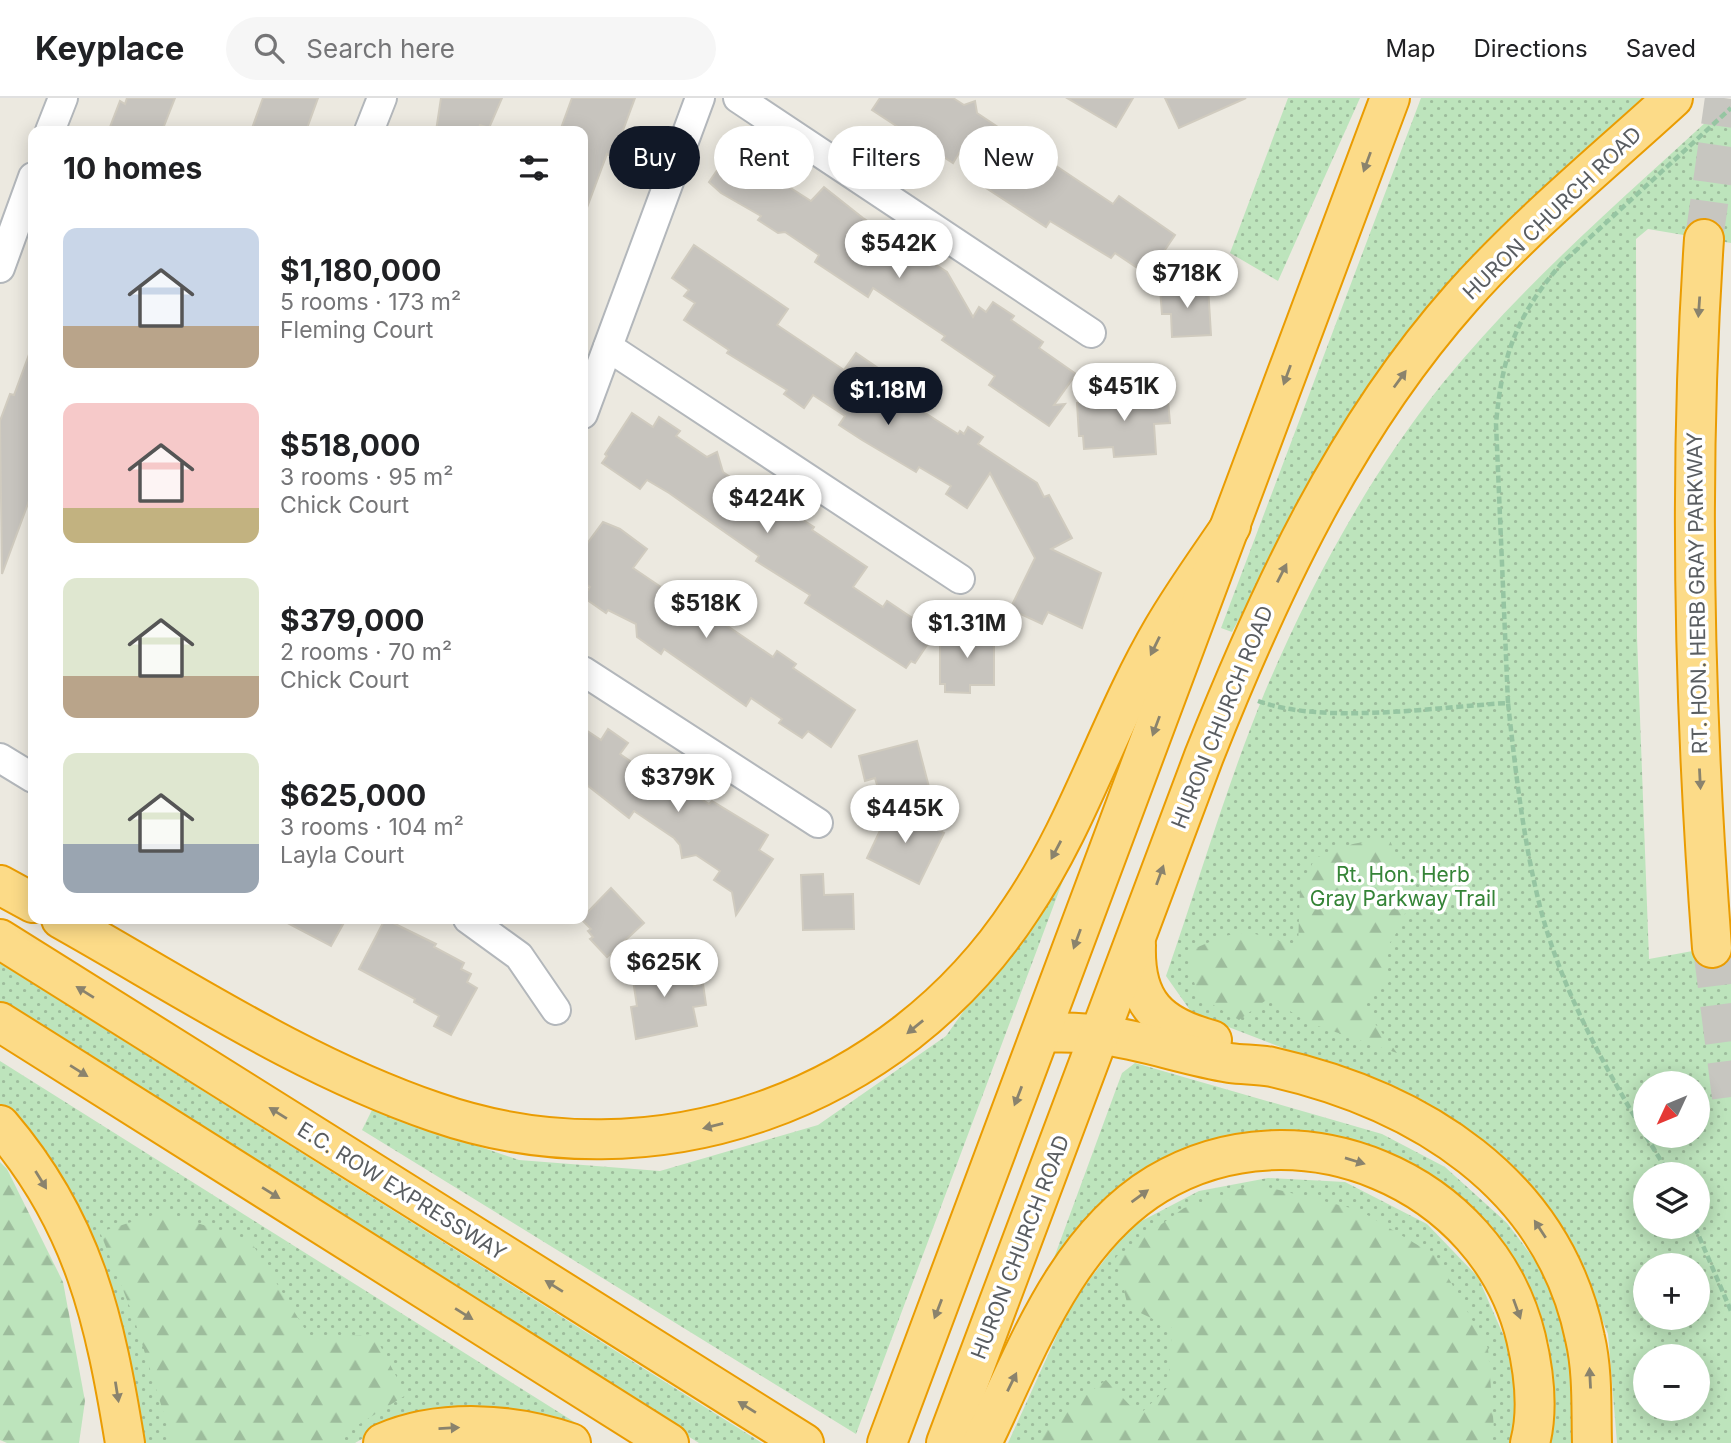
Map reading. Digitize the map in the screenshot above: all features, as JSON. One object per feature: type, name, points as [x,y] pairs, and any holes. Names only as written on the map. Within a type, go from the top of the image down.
[{"type":"highway","points":[[887,1443],[1390,98]]},
{"type":"highway","name":"HURON CHURCH ROAD","points":[[946,1443],[1244,654],[1298,541],[1356,443],[1461,299],[1530,228],[1674,98]]},
{"type":"highway","name":"RT. HON. HERB GRAY PARKWAY","points":[[1704,239],[1697,341],[1692,529],[1695,683],[1712,948]]},
{"type":"highway","points":[[70,924],[337,1072],[439,1114],[495,1128],[593,1138],[698,1130],[743,1119],[796,1100],[879,1054],[917,1026],[981,964],[1038,881],[1162,630],[1231,526]]},
{"type":"highway","points":[[0,885],[28,900]]},
{"type":"highway","name":"E.C. ROW EXPRESSWAY","points":[[0,939],[804,1443]]},
{"type":"highway","points":[[1137,939],[1137,974],[1142,988],[1162,1019],[1182,1032],[1232,1045],[1270,1067]]},
{"type":"highway","points":[[0,1022],[669,1443]]},
{"type":"highway","points":[[1042,1032],[1100,1035],[1229,1063],[1270,1067],[1364,1097],[1420,1122],[1474,1157],[1520,1201],[1555,1254],[1579,1313],[1589,1362],[1592,1443]]},
{"type":"highway","points":[[0,1125],[38,1176],[82,1259],[97,1302],[125,1443]]},
{"type":"highway","points":[[982,1443],[1052,1300],[1084,1253],[1129,1204],[1186,1169],[1220,1156],[1297,1149],[1351,1159],[1405,1181],[1437,1201],[1484,1249],[1513,1297],[1529,1351],[1535,1402],[1531,1443]]},
{"type":"highway","points":[[383,1443],[428,1429],[468,1427],[506,1428],[571,1443]]},
{"type":"street","points":[[52,126],[62,98]]},
{"type":"street","points":[[371,126],[382,98]]},
{"type":"street","points":[[588,401],[701,98]]},
{"type":"street","points":[[738,98],[1091,333]]},
{"type":"street","points":[[0,268],[28,191]]},
{"type":"street","points":[[608,347],[960,579]]},
{"type":"street","points":[[588,674],[818,823]]},
{"type":"street","points":[[0,758],[28,775]]},
{"type":"street","points":[[475,924],[519,956],[556,1010]]},
{"type":"path","points":[[1633,1114],[1596,1048],[1568,988],[1544,920],[1525,838],[1508,703],[1496,424],[1499,391],[1512,337],[1539,289],[1561,264],[1731,108]]},
{"type":"path","points":[[1254,699],[1290,711],[1322,713],[1508,703]]},
{"type":"path","points":[[1700,1239],[1731,1311]]},
{"type":"green space","points":[[1288,98],[1360,98],[1278,281],[1230,253]]},
{"type":"green space","points":[[1421,98],[1642,98],[1506,221],[1429,307],[1366,396],[1338,442],[1232,632],[1221,628]]},
{"type":"green space","name":"Rt. Hon. Herb Gray Parkway Trail","points":[[1731,99],[1731,243],[1648,229],[1636,239],[1637,637],[1649,959],[1731,944],[1731,1443],[1617,1443],[1608,1334],[1571,1244],[1487,1146],[1377,1084],[1192,1013],[1166,976],[1250,728],[1282,653],[1342,533],[1389,456],[1442,384],[1509,308],[1618,202]]},
{"type":"green space","points":[[1388,837],[1409,881],[1404,921],[1384,952],[1389,982],[1359,1002],[1397,1053],[1309,1023],[1269,998],[1239,1020],[1198,996],[1186,952],[1224,936],[1248,932],[1298,946],[1300,889],[1315,858],[1353,844]]},
{"type":"green space","points":[[1071,859],[856,1434],[362,1130],[372,1110],[519,1160],[660,1171],[818,1125],[946,1036]]},
{"type":"green space","points":[[0,963],[762,1443],[699,1443],[0,1009]]},
{"type":"green space","points":[[0,1061],[576,1423],[570,1432],[374,1432],[355,1443],[142,1443],[0,1110]]},
{"type":"green space","points":[[1135,1063],[1382,1134],[1445,1167],[1507,1223],[1543,1271],[1572,1345],[1577,1443],[1548,1443],[1555,1410],[1549,1343],[1519,1277],[1427,1178],[1212,1145],[1047,1277],[1122,1073]]},
{"type":"green space","points":[[0,1162],[7,1169],[63,1282],[85,1401],[79,1443],[7,1443],[0,1440]]},
{"type":"green space","points":[[1268,1178],[1345,1182],[1427,1224],[1478,1277],[1512,1355],[1521,1422],[1515,1443],[1008,1443],[1072,1302],[1130,1227],[1199,1191]]},
{"type":"green space","points":[[1255,1184],[1359,1210],[1436,1256],[1488,1348],[1494,1430],[1488,1443],[1037,1443],[1057,1417],[1106,1380],[1139,1415],[1168,1387],[1172,1328],[1128,1307],[1116,1257],[1184,1208]]},
{"type":"green space","points":[[163,1212],[250,1240],[311,1339],[374,1334],[406,1395],[329,1443],[173,1443],[133,1315],[100,1232]]},
{"type":"building","points":[[127,98],[175,98],[164,126],[110,126],[120,101],[125,104]]},
{"type":"building","points":[[263,98],[318,98],[308,126],[253,126]]},
{"type":"building","points":[[441,98],[502,98],[490,126],[437,126]]},
{"type":"building","points":[[572,98],[635,98],[625,126],[609,126],[609,155],[607,154],[588,205],[588,126],[562,126]]},
{"type":"building","points":[[880,98],[953,98],[964,105],[975,101],[977,113],[996,126],[959,126],[959,153],[953,163],[945,158],[945,126],[896,126],[872,110]]},
{"type":"building","points":[[1067,98],[1133,98],[1116,127]]},
{"type":"building","points":[[1165,98],[1246,98],[1179,128]]},
{"type":"building","points":[[1058,167],[1113,204],[1119,196],[1175,235],[1148,275],[1115,253],[1111,258],[1050,221],[1046,227],[988,189],[1058,189]]},
{"type":"building","points":[[824,187],[863,218],[947,272],[973,317],[979,307],[986,312],[993,302],[1014,316],[1011,320],[1043,342],[1039,348],[1076,374],[1054,405],[1065,404],[1049,426],[989,385],[995,376],[942,340],[945,336],[873,288],[868,297],[815,262],[819,255],[785,232],[778,233],[758,220],[761,216],[717,189],[792,189],[811,201]]},
{"type":"building","points":[[694,245],[788,309],[777,325],[844,370],[856,353],[900,383],[894,393],[958,434],[960,431],[964,434],[968,427],[983,437],[978,444],[1037,483],[1044,497],[1049,495],[1072,538],[1051,549],[1101,573],[1082,628],[1048,612],[1042,624],[1010,609],[1035,558],[990,473],[967,508],[946,494],[951,486],[919,467],[916,472],[839,425],[845,416],[813,395],[804,408],[784,394],[787,390],[727,353],[729,350],[684,320],[695,303],[684,296],[689,290],[672,278]]},
{"type":"building","points":[[1208,286],[1211,335],[1172,337],[1171,314],[1162,314],[1160,289]]},
{"type":"building","points":[[28,357],[28,504],[2,574],[0,421],[10,394],[14,395]]},
{"type":"building","points":[[1157,387],[1158,400],[1168,400],[1170,423],[1154,424],[1156,454],[1114,457],[1113,447],[1084,449],[1083,436],[1079,436],[1077,403],[1128,399],[1127,389]]},
{"type":"building","points":[[632,413],[653,427],[659,417],[680,431],[676,436],[707,457],[717,452],[723,472],[756,495],[761,487],[782,501],[779,505],[814,527],[812,530],[867,567],[853,587],[883,607],[887,601],[914,619],[918,613],[939,627],[915,663],[911,661],[906,668],[805,603],[810,595],[756,561],[759,556],[669,493],[647,480],[640,489],[602,463]]},
{"type":"building","points":[[603,522],[620,529],[647,549],[633,568],[661,587],[666,586],[674,591],[675,597],[697,613],[700,609],[710,616],[716,607],[731,617],[726,625],[773,657],[777,651],[796,664],[793,668],[855,710],[831,747],[808,731],[802,738],[779,723],[782,719],[751,698],[746,706],[664,649],[661,654],[637,637],[636,624],[608,610],[606,613],[588,600],[588,542]]},
{"type":"building","points":[[940,628],[965,644],[965,629],[994,630],[994,685],[970,685],[970,693],[945,692],[945,684],[940,684]]},
{"type":"building","points":[[608,729],[628,743],[620,754],[649,774],[657,762],[681,778],[677,783],[709,804],[712,801],[768,835],[759,850],[773,859],[736,915],[732,892],[714,880],[720,871],[696,855],[682,858],[680,845],[674,838],[634,811],[629,818],[588,786],[588,731],[601,740]]},
{"type":"building","points":[[917,741],[929,787],[881,799],[875,778],[865,781],[859,756]]},
{"type":"building","points":[[882,802],[944,833],[919,884],[867,858],[886,818]]},
{"type":"building","points":[[823,874],[824,895],[853,894],[854,929],[803,930],[801,875]]},
{"type":"building","points":[[611,888],[644,923],[607,957],[590,939],[593,937],[586,924],[588,912]]},
{"type":"building","points":[[289,924],[343,924],[331,946]]},
{"type":"building","points":[[382,924],[395,924],[436,944],[434,947],[464,963],[461,969],[471,974],[467,982],[477,988],[451,1035],[434,1026],[439,1016],[414,1002],[415,999],[359,969]]},
{"type":"building","points":[[677,959],[680,976],[692,975],[694,986],[703,984],[706,1005],[693,1007],[697,1026],[636,1039],[631,1007],[637,1006],[631,967]]},
{"type":"tunnel","points":[[1704,239],[1724,98]]},
{"type":"tunnel","points":[[1712,948],[1731,1097]]}]
